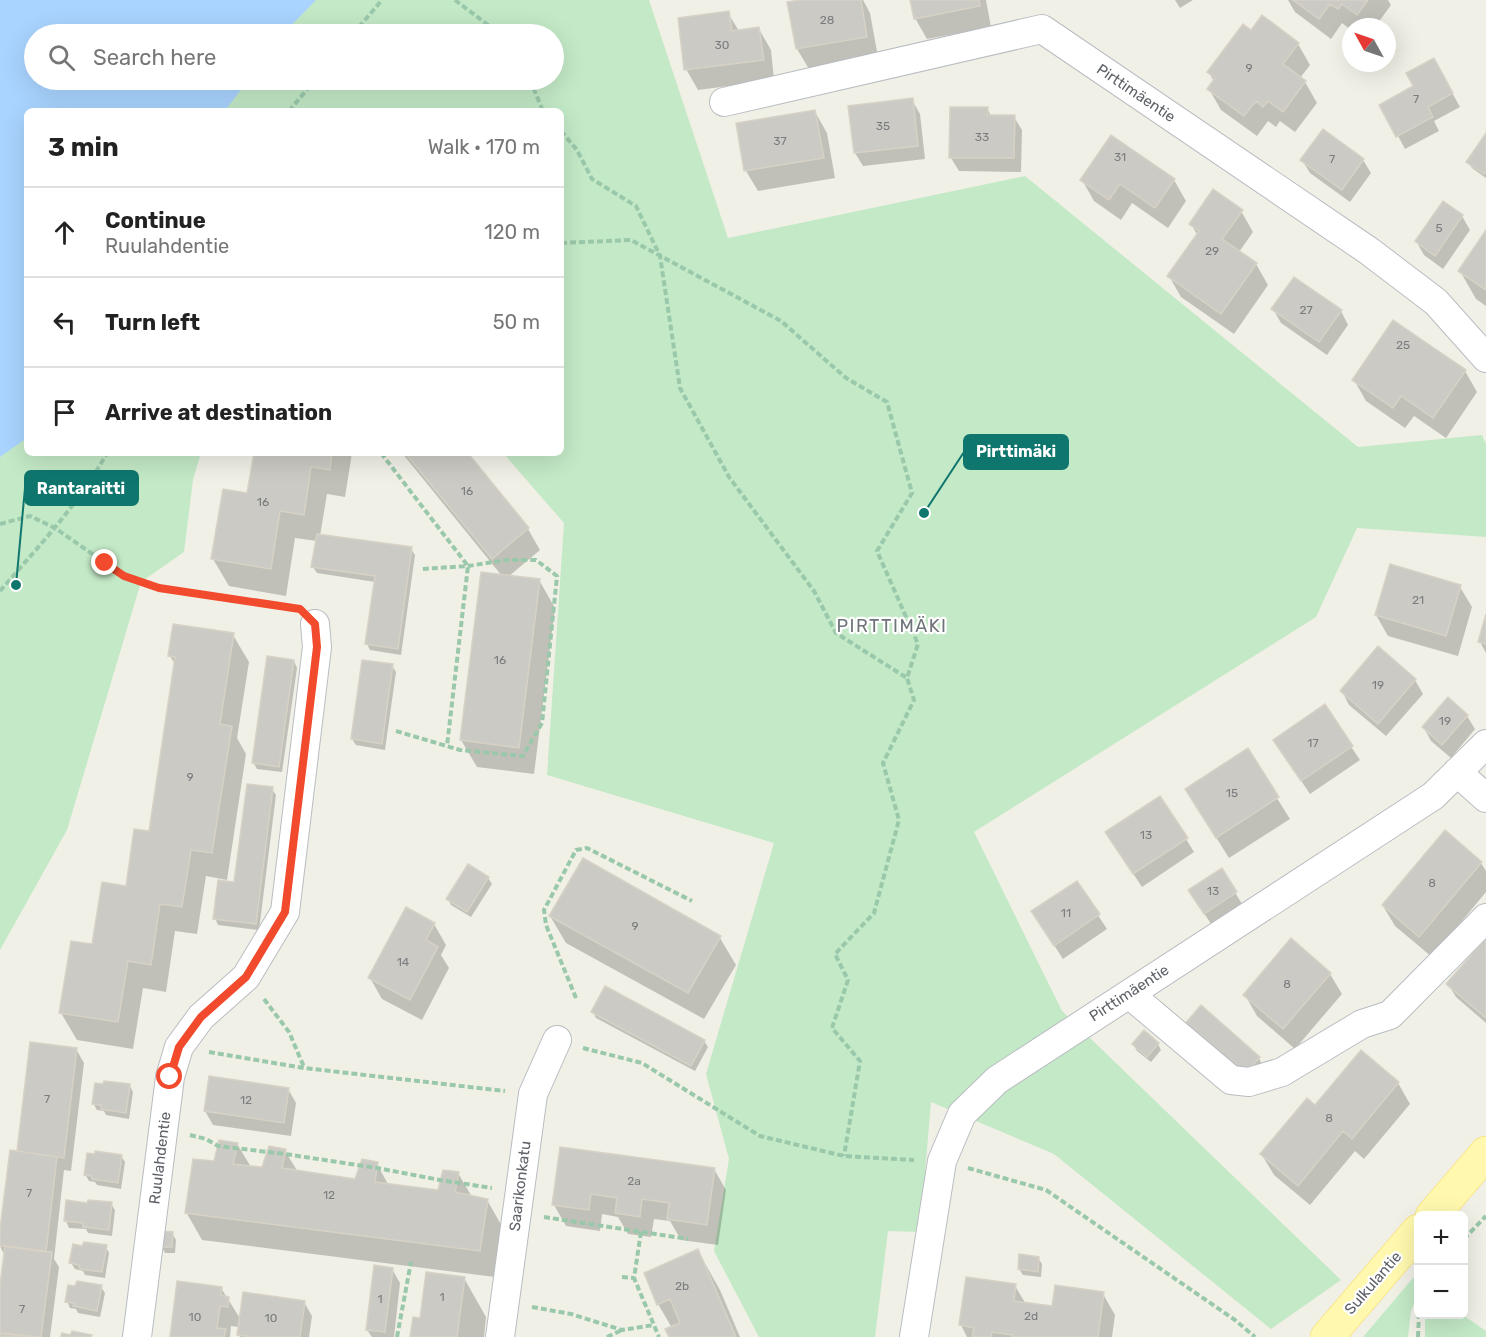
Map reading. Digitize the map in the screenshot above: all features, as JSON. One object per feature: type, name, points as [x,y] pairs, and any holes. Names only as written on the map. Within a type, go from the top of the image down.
[{"type":"main road","points":[[1435,1211],[1486,1153]]},
{"type":"main road","name":"Sulkulantie","points":[[1326,1336],[1414,1237]]},
{"type":"street","name":"Pirttimäentie","points":[[724,102],[1042,29],[1370,251],[1436,302],[1486,358]]},
{"type":"street","name":"Ruulahdentie","points":[[137,1337],[170,1077],[179,1047],[201,1017],[246,977],[285,912],[317,647],[315,624]]},
{"type":"street","name":"Pirttimäentie","points":[[914,1337],[942,1161],[962,1114],[997,1080],[1433,796],[1486,744]]},
{"type":"street","points":[[1457,772],[1486,798]]},
{"type":"street","points":[[1129,994],[1231,1080],[1249,1082],[1281,1072],[1362,1024],[1390,1015],[1486,918]]},
{"type":"street","name":"Saarikonkatu","points":[[500,1337],[532,1094],[557,1040]]},
{"type":"path","points":[[362,24],[382,0]]},
{"type":"path","points":[[454,0],[486,24]]},
{"type":"path","points":[[292,108],[307,90]]},
{"type":"path","points":[[534,90],[542,108]]},
{"type":"path","points":[[564,135],[577,150],[592,179],[636,206],[660,256],[680,388],[729,477],[814,591],[836,633],[907,678]]},
{"type":"path","points":[[564,243],[632,240],[781,321],[846,378],[887,402],[912,493],[877,551],[918,644],[907,678],[914,700],[883,763],[899,820],[874,913],[835,954],[848,980],[832,1028],[860,1061],[844,1156]]},
{"type":"path","points":[[0,591],[55,528],[94,476],[105,456]]},
{"type":"path","points":[[383,456],[468,566],[447,746]]},
{"type":"path","points":[[0,524],[30,516],[55,528],[124,576],[159,588],[300,609],[315,624]]},
{"type":"path","points":[[396,731],[460,750],[523,756],[542,723],[557,576],[536,560],[506,560],[468,566],[422,569]]},
{"type":"path","points":[[576,998],[546,925],[544,910],[576,850],[587,848],[692,901]]},
{"type":"path","points":[[246,977],[289,1032],[304,1068]]},
{"type":"path","points":[[179,1047],[304,1068],[532,1094]]},
{"type":"path","points":[[163,1130],[206,1139],[218,1146],[377,1168],[440,1180],[641,1232],[688,1239]]},
{"type":"path","points":[[1468,1235],[1486,1216]]},
{"type":"path","points":[[641,1232],[634,1278],[659,1337]]},
{"type":"path","points":[[397,1337],[411,1262]]},
{"type":"path","points":[[622,1277],[634,1278]]},
{"type":"path","points":[[505,1305],[571,1314],[622,1330]]},
{"type":"path","points":[[1418,1337],[1419,1319]]},
{"type":"path","points":[[607,1337],[622,1330],[654,1324]]},
{"type":"green space","points":[[132,0],[649,0],[728,238],[1025,176],[1358,447],[1482,435],[1486,444],[1486,537],[1357,528],[1316,617],[974,832],[1062,1011],[1341,1280],[1271,1329],[1054,1154],[931,1102],[920,1232],[888,1231],[875,1337],[759,1337],[714,1251],[729,1159],[706,1074],[774,843],[547,775],[564,523],[506,456],[564,456],[564,108],[58,108],[70,90],[564,90],[564,24],[113,24]]},
{"type":"green space","points":[[24,176],[24,456],[200,456],[193,480],[184,552],[141,582],[67,830],[0,950],[0,304]]},
{"type":"green space","points":[[1414,1277],[1414,1304],[1408,1337],[1363,1337]]},
{"type":"green space","points":[[1468,1318],[1486,1331],[1486,1337],[1425,1337],[1425,1319]]},
{"type":"water","points":[[0,0],[316,0],[293,24],[24,24],[24,90],[241,90],[227,108],[24,108],[24,440],[0,457]]},
{"type":"building","points":[[861,0],[867,37],[796,49],[787,2]]},
{"type":"building","points":[[910,0],[979,0],[980,6],[914,19]]},
{"type":"building","points":[[1293,0],[1368,0],[1357,15],[1342,4],[1338,9],[1330,4],[1319,19]]},
{"type":"building","points":[[729,11],[732,31],[759,27],[764,60],[684,70],[678,18]]},
{"type":"building","points":[[1262,15],[1299,43],[1283,64],[1306,81],[1283,112],[1268,101],[1263,107],[1256,101],[1244,116],[1207,89],[1215,78],[1207,72],[1243,24],[1251,30]]},
{"type":"building","points":[[1434,58],[1453,93],[1428,107],[1433,117],[1396,137],[1379,105],[1413,86],[1406,73]]},
{"type":"building","points":[[913,98],[918,146],[854,153],[848,106]]},
{"type":"building","points":[[950,107],[988,107],[987,115],[1015,115],[1014,158],[949,158]]},
{"type":"building","points":[[815,110],[824,158],[744,171],[736,123]]},
{"type":"building","points":[[1323,129],[1364,159],[1342,190],[1300,160]]},
{"type":"building","points":[[1486,133],[1486,171],[1484,174],[1466,162]]},
{"type":"building","points":[[1111,135],[1175,179],[1155,208],[1120,184],[1109,200],[1080,180]]},
{"type":"building","points":[[1213,189],[1243,210],[1222,239],[1257,263],[1221,314],[1167,276],[1199,231],[1189,224]]},
{"type":"building","points":[[1443,201],[1463,215],[1435,256],[1415,241]]},
{"type":"building","points":[[1486,230],[1486,290],[1458,271]]},
{"type":"building","points":[[1294,277],[1342,310],[1319,342],[1271,309]]},
{"type":"building","points":[[1393,320],[1466,370],[1433,418],[1401,396],[1393,408],[1352,380]]},
{"type":"building","points":[[253,456],[332,456],[330,470],[311,467],[304,515],[280,511],[271,569],[211,559],[223,489],[247,493]]},
{"type":"building","points":[[407,456],[470,456],[529,528],[492,559]]},
{"type":"building","points":[[317,534],[412,547],[398,649],[365,644],[375,576],[311,567]]},
{"type":"building","points":[[1390,564],[1461,585],[1446,636],[1375,615]]},
{"type":"building","points":[[481,572],[540,579],[519,748],[460,740]]},
{"type":"building","points":[[1486,614],[1486,644],[1478,642]]},
{"type":"building","points":[[173,624],[234,633],[220,724],[232,726],[212,853],[191,850],[182,907],[160,904],[151,965],[128,961],[118,1022],[59,1013],[71,941],[92,944],[102,882],[126,886],[134,829],[149,831],[175,657],[168,656]]},
{"type":"building","points":[[1378,646],[1416,679],[1378,724],[1340,691]]},
{"type":"building","points":[[267,656],[294,660],[279,767],[252,763]]},
{"type":"building","points":[[362,660],[393,664],[382,744],[351,739]]},
{"type":"building","points":[[1448,697],[1468,715],[1442,745],[1422,727]]},
{"type":"building","points":[[1325,704],[1353,746],[1301,781],[1273,740]]},
{"type":"building","points":[[1248,748],[1279,797],[1216,838],[1185,789]]},
{"type":"building","points":[[247,784],[273,787],[256,924],[213,919],[218,880],[234,882]]},
{"type":"building","points":[[1160,796],[1188,838],[1133,874],[1105,832]]},
{"type":"building","points":[[1445,830],[1482,862],[1419,937],[1382,905]]},
{"type":"building","points":[[583,858],[721,936],[688,993],[549,916]]},
{"type":"building","points":[[468,864],[489,877],[467,912],[446,899]]},
{"type":"building","points":[[1222,868],[1237,892],[1204,914],[1188,890]]},
{"type":"building","points":[[1077,881],[1100,914],[1054,946],[1031,911]]},
{"type":"building","points":[[406,907],[435,923],[426,940],[438,947],[410,1000],[368,978]]},
{"type":"building","points":[[1291,938],[1331,973],[1283,1029],[1243,995]]},
{"type":"building","points":[[1486,938],[1486,1018],[1446,984]]},
{"type":"building","points":[[605,986],[705,1040],[691,1066],[591,1012]]},
{"type":"building","points":[[1201,1005],[1260,1057],[1242,1077],[1184,1025]]},
{"type":"building","points":[[1144,1030],[1159,1043],[1147,1057],[1132,1044]]},
{"type":"building","points":[[30,1042],[77,1048],[64,1158],[17,1151]]},
{"type":"building","points":[[1361,1050],[1399,1082],[1352,1139],[1343,1131],[1298,1186],[1260,1154],[1307,1098],[1315,1105]]},
{"type":"building","points":[[209,1076],[289,1088],[284,1123],[204,1111]]},
{"type":"building","points":[[104,1081],[130,1084],[126,1113],[101,1109],[101,1105],[92,1104],[95,1083],[103,1084]]},
{"type":"building","points":[[219,1140],[238,1143],[233,1164],[262,1167],[269,1146],[286,1149],[282,1168],[355,1179],[362,1159],[378,1162],[375,1182],[438,1190],[443,1170],[459,1172],[455,1192],[488,1199],[480,1251],[185,1213],[193,1159],[214,1161]]},
{"type":"building","points":[[560,1147],[715,1168],[707,1225],[667,1219],[669,1203],[642,1199],[640,1217],[615,1213],[617,1198],[591,1194],[589,1210],[552,1205]]},
{"type":"building","points":[[10,1150],[57,1157],[46,1252],[0,1246]]},
{"type":"building","points":[[95,1151],[122,1155],[118,1183],[92,1179],[92,1176],[84,1175],[87,1153],[95,1154]]},
{"type":"building","points":[[66,1200],[87,1203],[88,1200],[112,1202],[109,1230],[83,1227],[83,1223],[64,1221]]},
{"type":"building","points":[[160,1231],[173,1232],[172,1247],[160,1247]]},
{"type":"building","points":[[84,1242],[107,1245],[102,1272],[80,1269],[79,1265],[69,1263],[73,1244],[82,1246]]},
{"type":"building","points":[[5,1246],[52,1252],[41,1337],[0,1333],[0,1285]]},
{"type":"building","points":[[698,1249],[736,1337],[669,1337],[665,1329],[680,1323],[670,1299],[657,1305],[644,1273]]},
{"type":"building","points":[[1019,1254],[1039,1257],[1038,1272],[1018,1269]]},
{"type":"building","points":[[374,1265],[393,1268],[385,1332],[366,1330]]},
{"type":"building","points":[[426,1272],[465,1277],[457,1337],[410,1337],[413,1317],[420,1318]]},
{"type":"building","points":[[966,1277],[1016,1284],[1014,1301],[1052,1306],[1055,1285],[1104,1292],[1098,1337],[1012,1337],[1012,1335],[992,1332],[991,1337],[972,1337],[974,1328],[959,1325]]},
{"type":"building","points":[[77,1281],[102,1285],[97,1311],[65,1302],[68,1285],[75,1286]]},
{"type":"building","points":[[177,1281],[222,1287],[221,1295],[229,1297],[228,1307],[220,1306],[217,1328],[226,1329],[224,1337],[170,1337]]},
{"type":"building","points":[[243,1292],[305,1301],[300,1337],[237,1335]]},
{"type":"building","points":[[72,1331],[92,1335],[91,1337],[61,1337],[62,1333],[70,1335]]},
{"type":"building","points":[[0,1333],[31,1337],[0,1337]]},
{"type":"place","name":"Pirttimäki","points":[[924,513]]},
{"type":"place","name":"Rantaraitti","points":[[16,585]]},
{"type":"district","name":"PIRTTIMÄKI","points":[[892,626]]},
{"type":"route","points":[[105,563],[124,576],[159,588],[300,609],[315,624],[317,647],[285,912],[246,977],[201,1017],[179,1047],[170,1077]]}]
